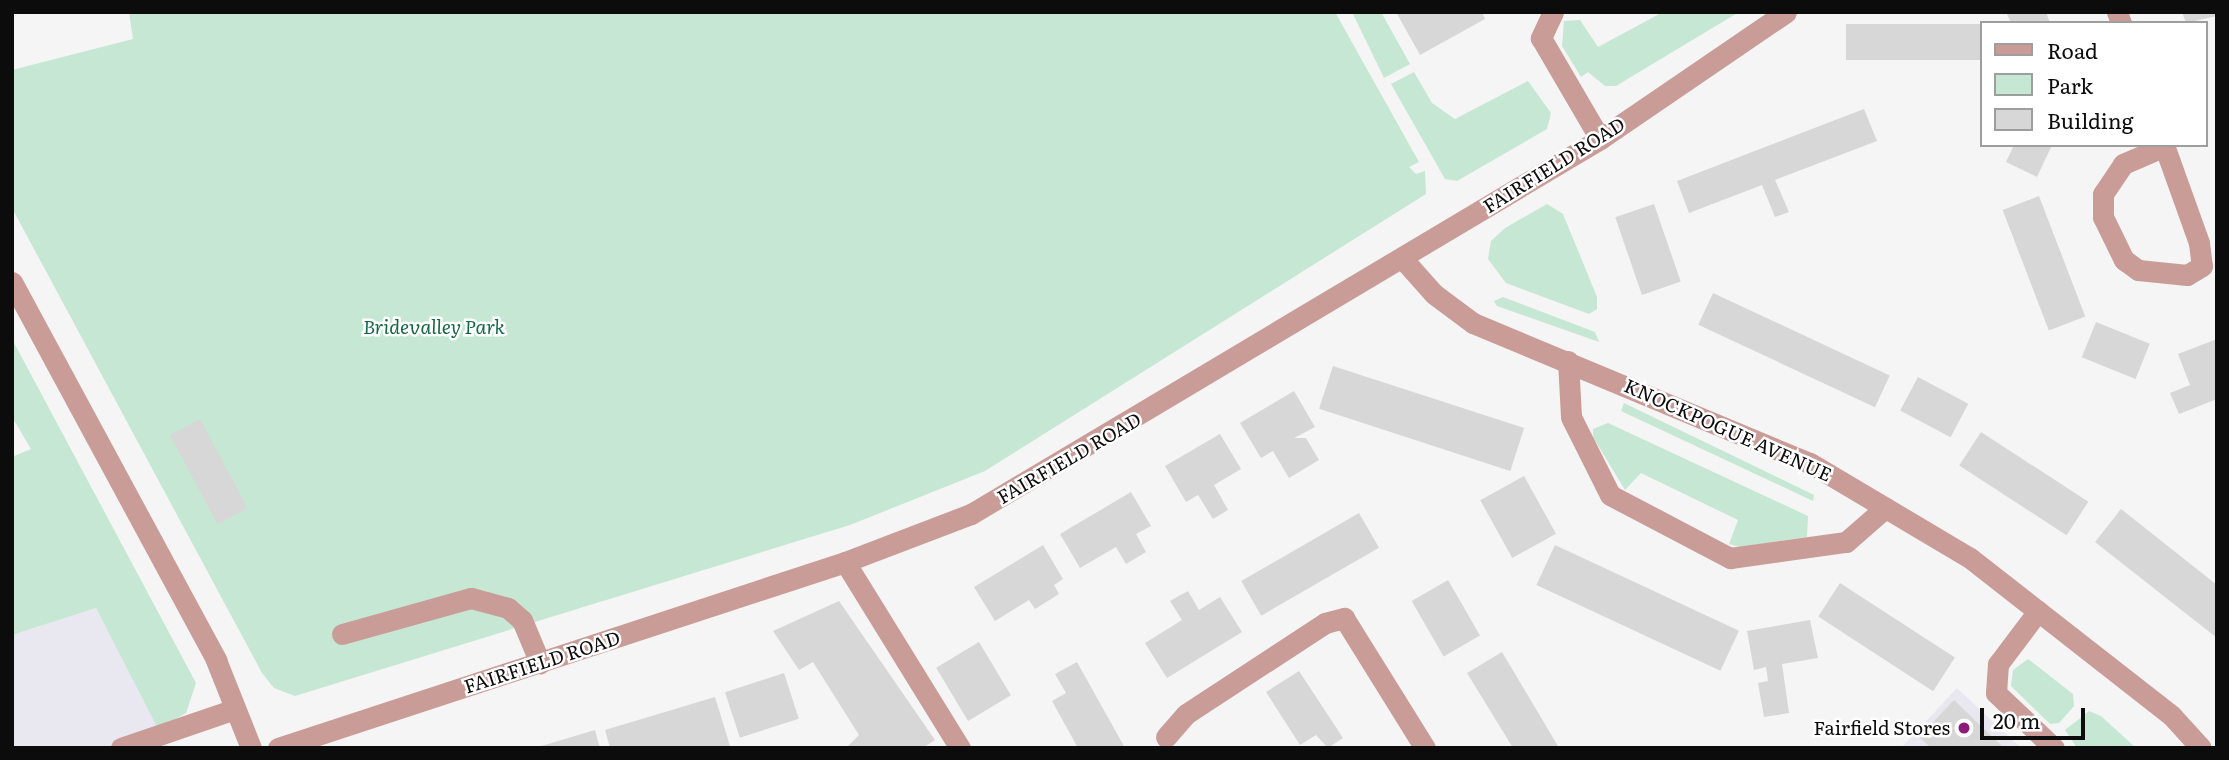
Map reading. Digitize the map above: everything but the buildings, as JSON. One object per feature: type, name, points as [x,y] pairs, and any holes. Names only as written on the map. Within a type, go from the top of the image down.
[{"type":"street","points":[[1553,12],[1541,38],[1600,139]]},
{"type":"street","name":"FAIRFIELD ROAD","points":[[278,748],[845,562],[1023,488],[1600,139],[1786,12]]},
{"type":"street","points":[[2162,147],[2123,164],[2103,194],[2103,218],[2124,260],[2138,270],[2187,275],[2202,266],[2199,243],[2164,147]]},
{"type":"street","name":"KNOCKPOGUE AVENUE","points":[[1402,258],[1434,294],[1474,323],[1810,463],[1970,558],[2172,716],[2201,748]]},
{"type":"street","points":[[13,286],[216,660],[251,748]]},
{"type":"street","points":[[1567,361],[1571,417],[1610,495],[1730,558],[1846,542],[1885,508]]},
{"type":"street","points":[[845,562],[960,748]]},
{"type":"street","points":[[342,634],[471,598],[508,608],[522,620],[540,663]]},
{"type":"street","points":[[2038,611],[1998,664],[1996,693],[2054,748]]},
{"type":"street","points":[[1166,737],[1186,714],[1325,623],[1345,618],[1424,748]]},
{"type":"street","points":[[121,748],[235,709]]},
{"type":"shaded area","points":[[96,608],[168,748],[12,748],[12,635]]},
{"type":"shaded area","points":[[1957,688],[2021,748],[1901,748]]},
{"type":"green space","name":"Bridevalley Park","points":[[129,12],[1335,12],[1419,162],[1409,167],[1416,174],[1425,171],[1426,194],[985,471],[850,525],[295,696],[274,688],[262,673],[12,208],[12,70],[133,39]]},
{"type":"green space","points":[[1352,12],[1381,12],[1410,64],[1384,78]]},
{"type":"green space","points":[[1663,12],[1739,12],[1616,86],[1605,86],[1588,72],[1581,77],[1562,46],[1564,21],[1580,20],[1598,47]]},
{"type":"green space","points":[[1414,72],[1432,103],[1455,119],[1528,81],[1551,113],[1547,129],[1457,181],[1445,179],[1391,84]]},
{"type":"green space","points":[[1547,204],[1563,214],[1597,297],[1597,309],[1589,314],[1506,283],[1488,259],[1491,241],[1505,228]]},
{"type":"green space","points":[[1503,297],[1595,332],[1599,342],[1497,306],[1494,301]]},
{"type":"green space","points":[[12,339],[196,683],[186,713],[158,729],[96,608],[12,635],[12,457],[31,449],[12,417]]},
{"type":"green space","points":[[1624,403],[1814,495],[1813,501],[1621,411]]},
{"type":"green space","points":[[1608,423],[1808,516],[1807,537],[1740,547],[1729,544],[1738,520],[1641,473],[1625,490],[1593,437],[1593,429]]},
{"type":"green space","points":[[2028,659],[2073,694],[2074,706],[2059,723],[2050,724],[2011,686],[2013,670]]},
{"type":"green space","points":[[2089,711],[2101,716],[2136,748],[2077,748],[2065,730]]},
{"type":"place","name":"Fairfield Stores","points":[[1964,728]]}]
